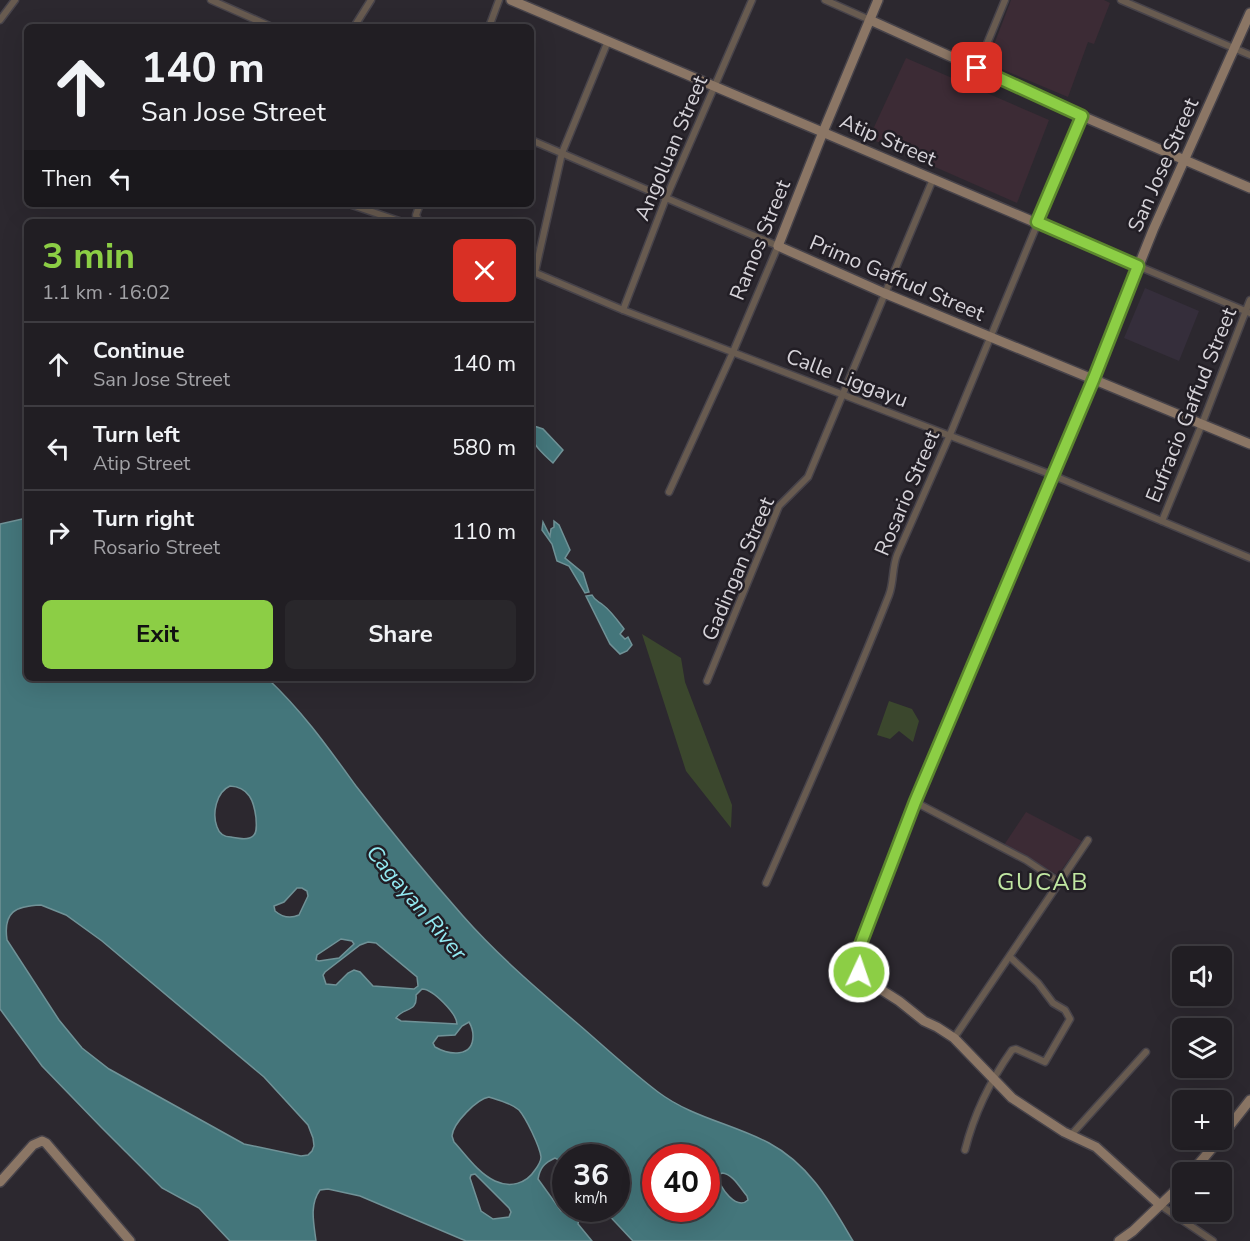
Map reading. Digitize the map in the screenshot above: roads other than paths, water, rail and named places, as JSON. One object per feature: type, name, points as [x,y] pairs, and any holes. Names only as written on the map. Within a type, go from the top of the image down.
[{"type":"street","points":[[0,20],[15,0]]},
{"type":"street","points":[[211,0],[262,24]]},
{"type":"street","points":[[356,24],[371,0]]},
{"type":"street","points":[[490,24],[499,0]]},
{"type":"street","name":"Atip Street","points":[[511,0],[1248,312]]},
{"type":"street","name":"Angoluan Street","points":[[623,310],[666,198],[752,0]]},
{"type":"street","points":[[825,0],[1082,116],[1250,188]]},
{"type":"street","name":"Ramos Street","points":[[669,492],[734,352],[878,0]]},
{"type":"street","points":[[977,68],[1005,0]]},
{"type":"street","points":[[1121,0],[1250,55]]},
{"type":"street","name":"San Jose Street","points":[[1160,1205],[1096,1147],[1064,1132],[1012,1098],[954,1038],[924,1021],[899,1001],[866,980],[859,972],[856,962],[866,927],[915,802],[1094,378],[1138,266],[1250,13]]},
{"type":"street","points":[[534,268],[562,153],[608,41]]},
{"type":"street","name":"Rosario Street","points":[[766,883],[824,753],[878,622],[891,590],[894,563],[949,437],[1082,116]]},
{"type":"street","name":"Primo Gaffud Street","points":[[534,141],[884,293],[1250,444]]},
{"type":"street","name":"Gadingan Street","points":[[707,681],[779,506],[808,477],[933,179]]},
{"type":"street","points":[[358,207],[393,219]]},
{"type":"street","name":"Calle Liggayu","points":[[534,272],[623,310],[1052,475],[1250,558]]},
{"type":"street","name":"Eufracio Gaffud Street","points":[[1162,522],[1248,312],[1250,300]]},
{"type":"street","points":[[915,802],[1026,860],[1059,882]]},
{"type":"street","points":[[954,1038],[1088,840]]},
{"type":"street","points":[[965,1150],[971,1129],[993,1079],[1014,1049],[1046,1062],[1070,1018],[1065,1010],[1053,1004],[1038,983],[1010,957]]},
{"type":"street","points":[[1071,1135],[1146,1052]]},
{"type":"street","points":[[1232,1123],[1250,1100]]},
{"type":"street","points":[[0,1182],[33,1145],[42,1141],[130,1241]]},
{"type":"street","points":[[1200,1162],[1211,1150]]},
{"type":"street","points":[[1124,1240],[1172,1194]]},
{"type":"street","points":[[1160,1205],[1213,1241]]},
{"type":"water","points":[[534,426],[543,429],[563,450],[553,463],[534,442]]},
{"type":"water","name":"Cagayan River","points":[[24,519],[24,681],[270,681],[314,730],[435,884],[507,961],[658,1092],[684,1108],[769,1143],[796,1162],[818,1186],[853,1241],[633,1241],[615,1222],[630,1222],[630,1144],[552,1144],[552,1160],[543,1166],[538,1179],[552,1198],[552,1222],[578,1222],[592,1241],[466,1241],[360,1196],[328,1189],[320,1190],[314,1202],[316,1241],[230,1241],[199,1208],[162,1188],[42,1066],[0,1009],[0,524]],"holes":[[[230,786],[246,792],[254,806],[256,832],[251,838],[228,837],[217,827],[216,804],[221,793]],[[297,888],[307,891],[308,896],[299,915],[289,917],[275,911],[274,906],[284,902]],[[41,905],[66,915],[102,941],[264,1077],[308,1125],[313,1138],[312,1151],[308,1155],[301,1156],[244,1144],[109,1069],[82,1048],[59,1020],[7,940],[6,930],[9,917],[18,909]],[[341,939],[352,941],[354,944],[339,958],[316,960],[317,955]],[[368,942],[376,943],[417,977],[418,986],[414,989],[373,986],[360,972],[354,970],[336,985],[326,984],[323,975],[325,972],[360,945]],[[422,989],[438,997],[453,1014],[457,1024],[401,1021],[396,1018],[415,1005],[416,995]],[[469,1022],[472,1027],[473,1036],[469,1048],[453,1053],[435,1047],[433,1043],[438,1036],[455,1035],[462,1026]],[[489,1097],[519,1110],[538,1147],[541,1157],[538,1165],[527,1179],[517,1183],[506,1184],[489,1178],[454,1142],[452,1136],[461,1118],[472,1107]],[[475,1174],[509,1208],[511,1212],[509,1217],[493,1219],[481,1211],[471,1175]]]},
{"type":"water","points":[[554,521],[559,525],[570,550],[565,558],[583,573],[589,592],[585,593],[569,566],[557,561],[552,544],[542,530],[543,522],[550,536]]},
{"type":"water","points":[[592,595],[609,610],[624,629],[620,634],[625,639],[628,637],[632,645],[627,651],[620,654],[610,644],[586,596]]},
{"type":"district","name":"GUCAB","points":[[1043,882]]}]
